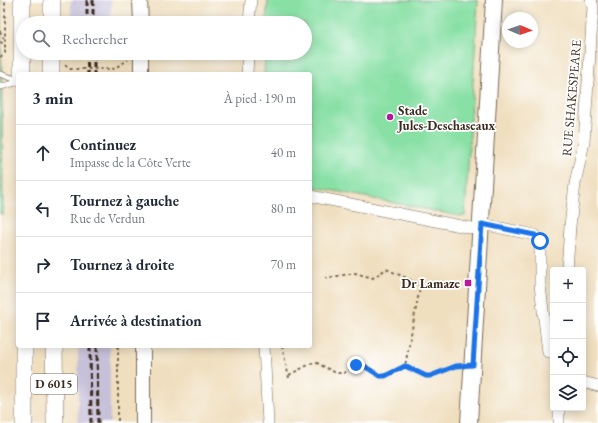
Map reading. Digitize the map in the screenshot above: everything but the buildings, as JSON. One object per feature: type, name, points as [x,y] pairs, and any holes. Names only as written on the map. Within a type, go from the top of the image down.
[{"type":"main road","points":[[22,0],[22,16]]},
{"type":"main road","points":[[52,0],[52,16]]},
{"type":"main road","points":[[469,423],[494,0]]},
{"type":"main road","points":[[22,60],[22,72]]},
{"type":"main road","points":[[52,72],[56,60]]},
{"type":"main road","name":"D 6015","points":[[24,348],[24,423]]},
{"type":"main road","name":"D 6015","points":[[54,348],[55,423]]},
{"type":"street","points":[[140,0],[141,16]]},
{"type":"street","points":[[250,16],[251,0]]},
{"type":"street","name":"RUE SHAKESPEARE","points":[[567,267],[575,184],[584,142],[593,7],[592,0]]},
{"type":"street","points":[[141,60],[142,72]]},
{"type":"street","points":[[247,72],[248,60]]},
{"type":"street","points":[[312,196],[481,227],[535,235],[540,241],[540,285],[548,352]]},
{"type":"street","points":[[143,348],[143,423]]},
{"type":"street","points":[[264,348],[268,423]]},
{"type":"street","points":[[586,383],[598,386]]},
{"type":"street","points":[[559,411],[559,423]]},
{"type":"lane","points":[[0,74],[16,80]]},
{"type":"lane","points":[[0,87],[16,82]]},
{"type":"path","points":[[0,58],[5,53],[5,0]]},
{"type":"path","points":[[0,31],[5,44]]},
{"type":"path","points":[[0,42],[5,44]]},
{"type":"path","points":[[60,60],[70,69],[113,69],[128,60]]},
{"type":"path","points":[[326,278],[355,273],[373,278],[386,269],[418,283],[420,287],[405,366]]},
{"type":"path","points":[[118,348],[118,423]]},
{"type":"path","points":[[282,348],[289,377],[312,363],[317,363],[336,373],[344,373],[356,365],[364,366],[380,376],[385,376],[405,366]]},
{"type":"path","points":[[405,366],[426,376],[430,376],[456,366],[473,365]]},
{"type":"shaded area","points":[[71,0],[111,0],[111,16],[71,16]]},
{"type":"shaded area","points":[[78,348],[110,348],[110,423],[78,423]]},
{"type":"green space","points":[[1,0],[3,214],[0,214]]},
{"type":"green space","name":"Stade Jules-Deschaseaux","points":[[268,0],[478,0],[465,216],[312,186],[312,72],[264,72],[265,60],[312,60],[312,16],[267,16]]},
{"type":"railway","points":[[87,0],[87,16]]},
{"type":"railway","points":[[93,0],[93,16]]},
{"type":"railway","points":[[87,60],[88,72]]},
{"type":"railway","points":[[94,60],[94,72]]},
{"type":"railway","points":[[90,348],[91,423]]},
{"type":"railway","points":[[97,348],[98,423]]},
{"type":"place","name":"Stade Jules-Deschaseaux","points":[[390,117]]},
{"type":"place","name":"Dr Lamaze","points":[[468,283]]},
{"type":"route","points":[[356,365],[364,366],[380,376],[385,376],[405,366],[426,376],[430,376],[456,366],[473,365],[482,224],[535,235],[540,241]]}]
